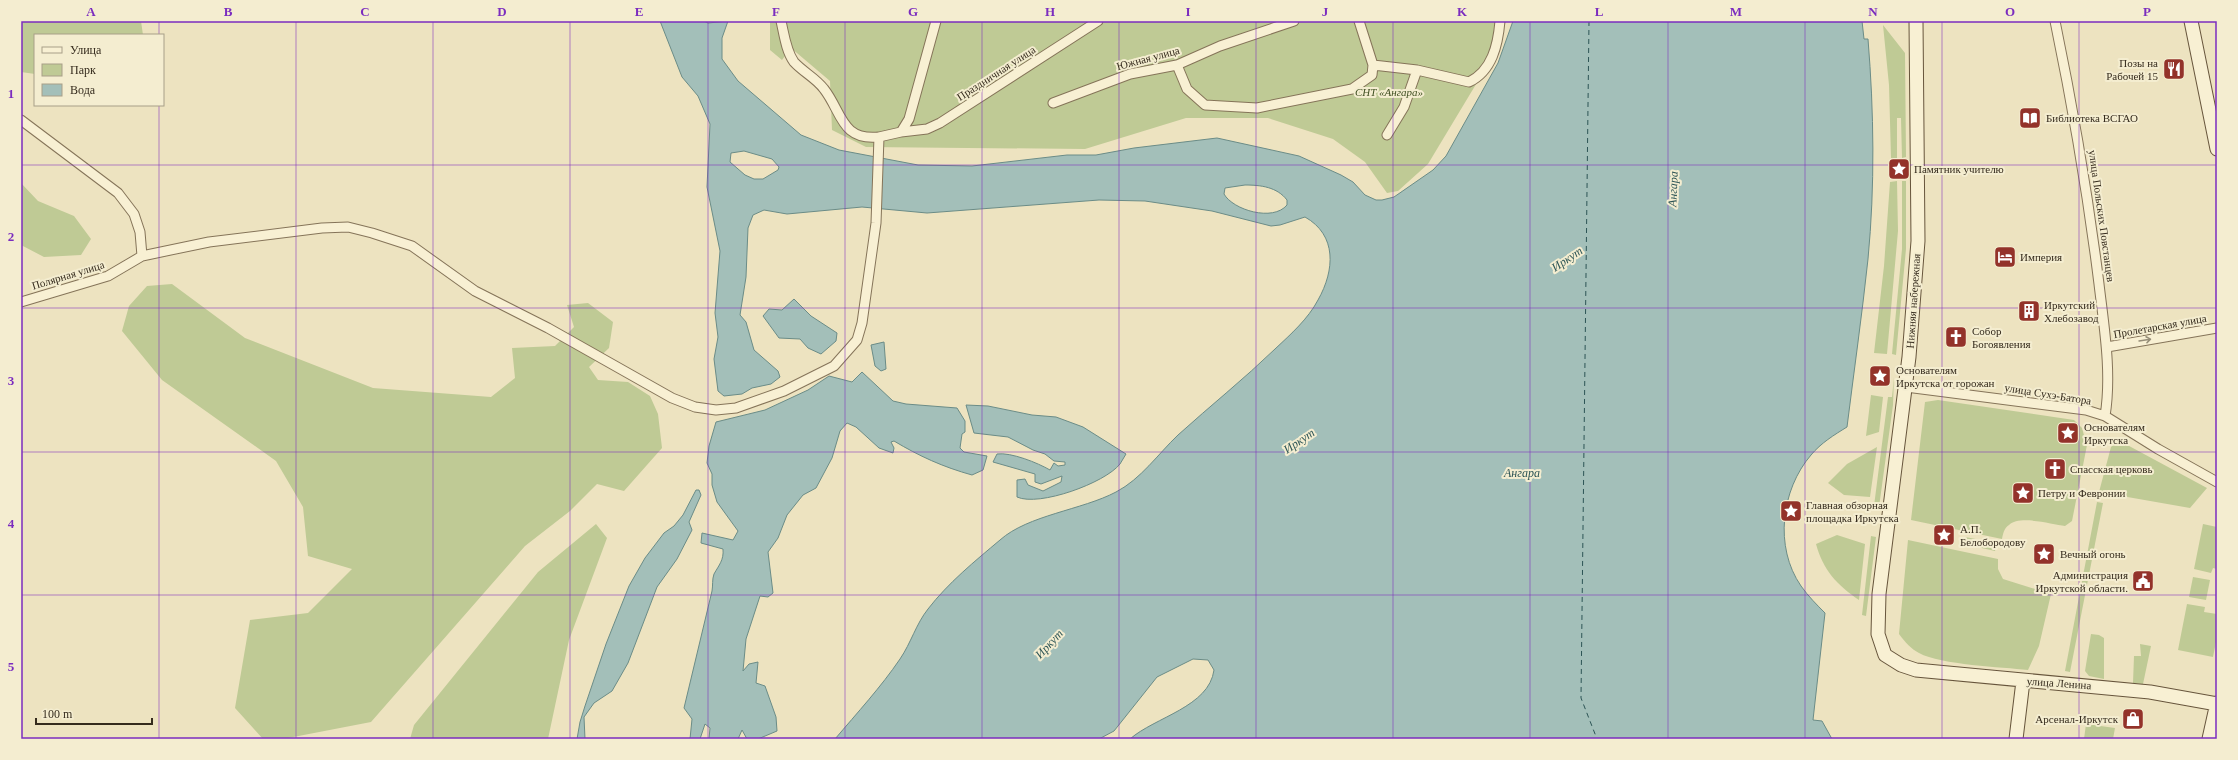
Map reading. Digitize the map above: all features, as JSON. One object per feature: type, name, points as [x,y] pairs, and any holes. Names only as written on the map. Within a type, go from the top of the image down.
[{"type":"main road","name":"Нижняя набережная","points":[[1901,665],[1885,655],[1878,628],[1880,594],[1906,387],[1918,242],[1916,21]]},
{"type":"main road","points":[[2191,21],[2217,150]]},
{"type":"main road","name":"улица Ленина","points":[[1901,665],[1934,672],[2023,681],[2053,681],[2150,692],[2217,704]]},
{"type":"main road","points":[[2016,739],[2023,681]]},
{"type":"main road","points":[[2209,739],[2217,704]]},
{"type":"street","name":"Праздничная улица","points":[[781,21],[793,59],[815,78],[825,90],[847,128],[855,134],[879,141],[901,132],[927,129],[940,123],[1098,21]]},
{"type":"street","points":[[901,132],[909,119],[914,104],[936,21]]},
{"type":"street","name":"Южная улица","points":[[1054,102],[1130,74],[1177,65],[1220,46],[1283,22],[1294,21]]},
{"type":"street","points":[[1177,65],[1187,89],[1205,105],[1258,108],[1352,89],[1372,75],[1373,65],[1359,21]]},
{"type":"street","points":[[1373,65],[1417,70],[1469,82],[1485,72],[1499,34],[1500,21]]},
{"type":"street","name":"улица Польских Повстанцев","points":[[2055,21],[2078,130],[2107,347],[2105,416]]},
{"type":"street","points":[[1387,135],[1404,107],[1417,70]]},
{"type":"street","points":[[21,120],[118,193],[134,214],[140,232],[142,256]]},
{"type":"street","name":"Полярная улица","points":[[21,302],[108,276],[142,256],[209,242],[322,228],[348,227],[412,246],[475,290],[548,328],[672,398],[695,407],[716,410],[736,408],[784,391],[834,366],[857,340],[862,323],[876,222],[879,141]]},
{"type":"street","name":"Пролетарская улица","points":[[2107,347],[2217,328]]},
{"type":"street","name":"улица Сухэ-Батора","points":[[1906,387],[2086,410],[2105,416],[2158,449],[2217,482]]},
{"type":"green space","points":[[21,21],[141,21],[143,34],[34,34],[34,74],[21,72]]},
{"type":"green space","name":"СНТ «Ангара»","points":[[770,21],[1506,21],[1496,51],[1428,164],[1398,191],[1387,193],[1365,162],[1333,139],[1268,118],[1186,118],[1085,149],[866,147],[832,130],[830,81],[791,48],[782,60],[770,50]]},
{"type":"green space","points":[[1883,25],[1905,53],[1906,157],[1902,158],[1901,118],[1897,118],[1897,158],[1891,158],[1889,85]]},
{"type":"green space","points":[[1897,181],[1898,231],[1887,354],[1874,353],[1884,266],[1890,182]]},
{"type":"green space","points":[[1902,181],[1906,181],[1906,249],[1896,355],[1892,354],[1902,249]]},
{"type":"green space","points":[[21,183],[38,201],[74,216],[91,239],[81,255],[44,257],[21,245]]},
{"type":"green space","points":[[172,284],[245,338],[373,388],[491,397],[515,378],[512,348],[555,346],[574,327],[567,305],[588,303],[613,322],[609,348],[589,367],[598,380],[628,382],[650,396],[658,414],[662,448],[624,491],[597,484],[570,511],[525,546],[371,722],[283,739],[263,739],[235,708],[250,620],[308,613],[352,569],[308,556],[303,507],[276,461],[162,380],[122,331],[129,306],[147,286]]},
{"type":"green space","points":[[1894,377],[1893,405],[1879,507],[1874,506],[1888,397],[1892,397]]},
{"type":"green space","points":[[1871,395],[1883,397],[1879,432],[1866,436]]},
{"type":"green space","points":[[1938,400],[2074,420],[2082,428],[2085,439],[2088,440],[2072,521],[2065,526],[2028,520],[2014,522],[2006,528],[2002,539],[1911,520],[1925,402]]},
{"type":"green space","points":[[2118,440],[2207,488],[2190,508],[2099,492],[2111,447]]},
{"type":"green space","points":[[1877,447],[1870,497],[1844,495],[1828,483],[1847,464]]},
{"type":"green space","points":[[2097,502],[2103,503],[2070,672],[2065,671]]},
{"type":"green space","points":[[596,524],[607,538],[569,640],[548,739],[410,739],[414,725],[538,572]]},
{"type":"green space","points":[[2203,524],[2217,527],[2217,569],[2213,568],[2211,573],[2194,569]]},
{"type":"green space","points":[[1837,535],[1865,544],[1859,600],[1844,589],[1832,576],[1819,553],[1816,544]]},
{"type":"green space","points":[[1871,536],[1876,537],[1866,616],[1862,615]]},
{"type":"green space","points":[[1965,537],[1997,543],[1995,551],[1964,544]]},
{"type":"green space","points":[[1908,540],[1998,559],[1998,569],[2003,579],[2051,594],[2039,646],[2028,670],[1972,665],[1942,660],[1919,653],[1906,642],[1899,634]]},
{"type":"green space","points":[[2193,577],[2210,580],[2206,600],[2189,597]]},
{"type":"green space","points":[[2187,604],[2205,607],[2204,612],[2217,614],[2217,637],[2213,657],[2178,650]]},
{"type":"green space","points":[[2091,634],[2099,635],[2104,638],[2104,679],[2089,676],[2085,671]]},
{"type":"green space","points":[[2140,644],[2151,646],[2143,684],[2133,683],[2134,656],[2141,656]]},
{"type":"green space","points":[[2086,724],[2115,728],[2113,739],[2084,739]]},
{"type":"water","name":"Ангара","points":[[660,21],[704,21],[708,23],[728,21],[722,38],[722,59],[738,81],[801,135],[839,150],[918,165],[972,166],[1067,155],[1096,155],[1134,148],[1217,138],[1299,156],[1353,182],[1365,195],[1376,200],[1382,200],[1394,197],[1433,170],[1446,156],[1498,63],[1513,21],[1862,21],[1864,39],[1868,39],[1872,94],[1873,177],[1868,259],[1847,427],[1819,447],[1801,469],[1793,485],[1788,502],[1784,537],[1792,571],[1804,590],[1825,613],[1813,720],[1822,721],[1832,739],[1130,739],[1141,731],[1192,702],[1210,683],[1214,670],[1208,660],[1193,659],[1157,677],[1114,731],[1099,739],[835,739],[869,700],[893,669],[904,653],[920,621],[928,609],[944,590],[972,564],[1000,540],[1025,524],[1087,504],[1125,487],[1141,473],[1178,435],[1293,332],[1309,314],[1324,289],[1330,265],[1328,243],[1323,233],[1305,217],[1280,225],[1271,226],[1212,211],[1145,201],[1099,200],[927,213],[862,207],[787,214],[764,210],[753,215],[748,228],[746,277],[740,315],[746,322],[754,350],[778,371],[780,377],[771,384],[752,388],[742,394],[724,396],[718,391],[714,359],[718,337],[715,313],[720,251],[707,187],[710,124],[698,96],[682,77]],"holes":[[[744,151],[772,159],[779,167],[778,170],[763,179],[754,179],[745,175],[730,162],[731,153]],[[1245,185],[1263,186],[1274,190],[1287,200],[1287,205],[1281,210],[1273,213],[1254,212],[1236,205],[1224,194],[1225,188]]]},
{"type":"water","points":[[794,299],[811,316],[837,333],[836,341],[821,354],[808,348],[800,339],[779,338],[763,316],[769,309],[782,310]]},
{"type":"water","points":[[884,342],[886,369],[881,371],[875,366],[871,345]]},
{"type":"water","points":[[862,372],[893,401],[906,404],[957,408],[965,421],[965,432],[962,434],[960,448],[964,452],[987,456],[983,470],[972,475],[961,472],[932,461],[894,441],[891,442],[894,448],[893,453],[879,448],[856,427],[847,423],[840,431],[832,458],[816,488],[803,495],[787,515],[778,538],[768,552],[773,593],[768,597],[760,596],[746,639],[743,671],[749,664],[758,662],[756,683],[765,686],[776,717],[777,731],[758,739],[747,739],[742,730],[738,739],[709,739],[710,728],[705,724],[700,739],[690,739],[692,719],[684,708],[712,591],[713,576],[723,556],[723,549],[701,543],[702,533],[733,540],[738,531],[717,502],[712,485],[712,474],[707,463],[709,446],[716,422],[765,410],[808,390],[829,376],[852,382]]},
{"type":"water","points":[[966,405],[988,406],[1032,415],[1056,417],[1083,427],[1126,454],[1120,464],[1112,471],[1101,479],[1087,485],[1055,496],[1040,499],[1017,497],[1017,480],[1025,479],[1028,485],[1043,491],[1061,482],[1062,476],[1041,484],[1035,482],[1035,474],[993,462],[997,454],[1017,456],[1032,461],[1050,470],[1054,463],[1058,466],[1065,465],[1065,462],[1054,461],[1045,454],[1033,450],[1008,437],[974,433]]},
{"type":"water","points":[[696,490],[699,490],[701,495],[689,522],[692,530],[677,559],[657,587],[628,663],[612,691],[594,703],[584,717],[585,739],[577,739],[580,722],[606,644],[629,586],[645,558],[664,533],[674,526],[683,515]]},
{"type":"ferry route","points":[[1589,21],[1581,698],[1597,739]]},
{"type":"place","name":"Позы на Рабочей 15","points":[[2174,69]]},
{"type":"place","name":"Библиотека ВСГАО","points":[[2030,118]]},
{"type":"place","name":"Памятник учителю","points":[[1899,169]]},
{"type":"place","name":"Империя","points":[[2005,257]]},
{"type":"place","name":"Иркутский Хлебозавод","points":[[2029,311]]},
{"type":"place","name":"Собор Богоявления","points":[[1956,337]]},
{"type":"place","name":"Основателям Иркутска от горожан","points":[[1880,376]]},
{"type":"place","name":"Основателям Иркутска","points":[[2068,433]]},
{"type":"place","name":"Спасская церковь","points":[[2055,469]]},
{"type":"place","name":"Петру и Февронии","points":[[2023,493]]},
{"type":"place","name":"Главная обзорная площадка Иркутска","points":[[1791,511]]},
{"type":"place","name":"А.П. Белобородову","points":[[1944,535]]},
{"type":"place","name":"Вечный огонь","points":[[2044,554]]},
{"type":"place","name":"Администрация Иркутской области.","points":[[2143,581]]},
{"type":"place","name":"Арсенал-Иркутск","points":[[2133,719]]},
{"type":"water label","name":"Иркут","points":[[1567,259]]},
{"type":"water label","name":"Иркут","points":[[1299,441]]},
{"type":"water label","name":"Иркут","points":[[1049,644]]}]
